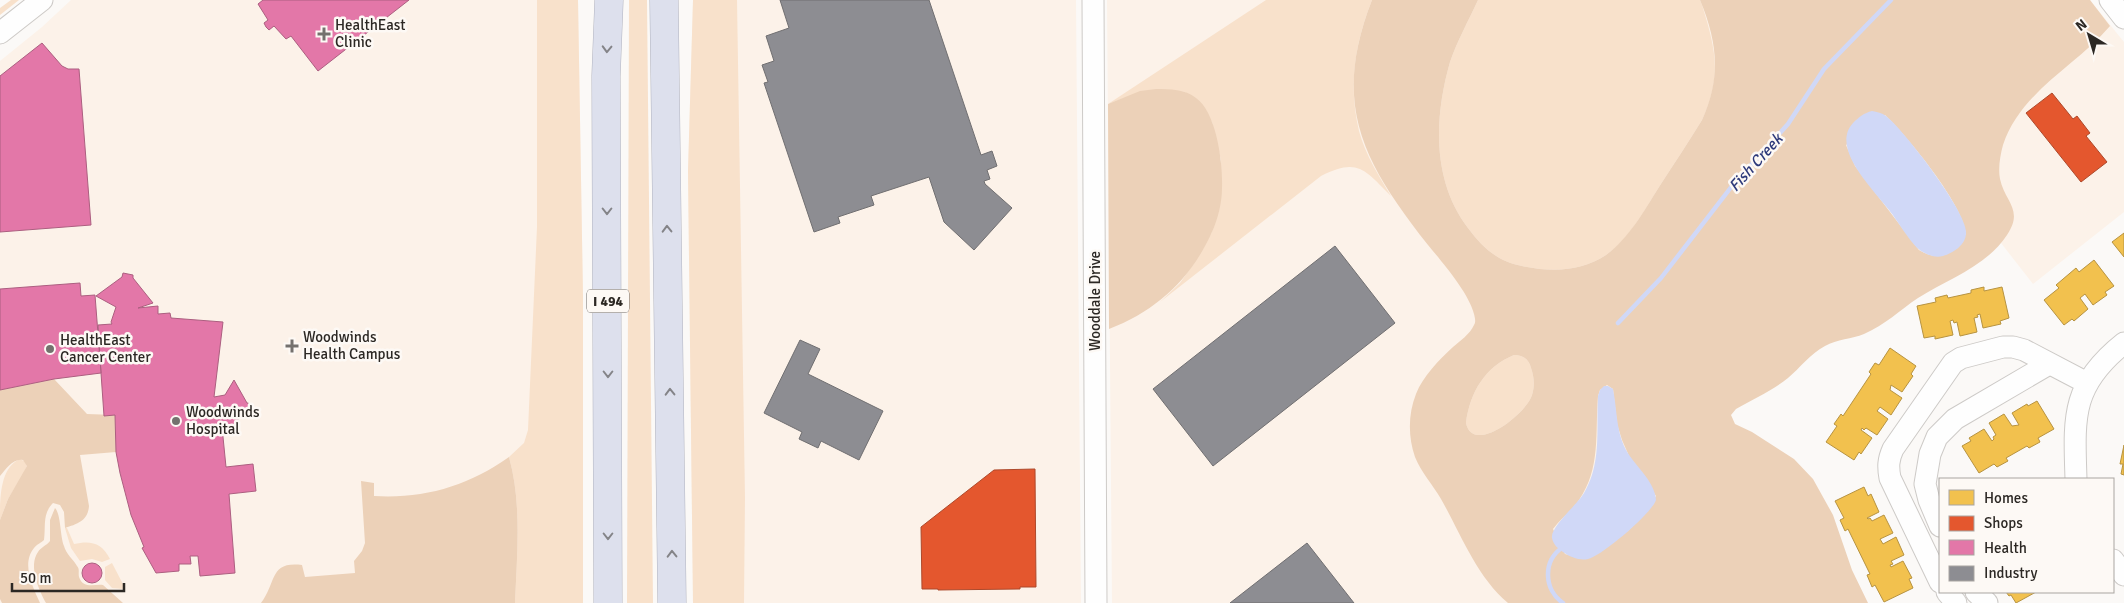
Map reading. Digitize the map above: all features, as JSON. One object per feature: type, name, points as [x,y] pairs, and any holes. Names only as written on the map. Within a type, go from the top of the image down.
[{"type":"highway","points":[[664,0],[672,603]]},
{"type":"highway","points":[[664,44],[676,0]]},
{"type":"highway","name":"I 494","points":[[608,5],[606,76],[608,603]]},
{"type":"street","points":[[0,33],[42,0]]},
{"type":"street","name":"Wooddale Drive","points":[[1093,0],[1096,603]]},
{"type":"street","points":[[2110,0],[2124,18]]},
{"type":"street","points":[[2076,478],[2074,428],[2078,408],[2087,383],[2101,363],[2124,343]]},
{"type":"street","points":[[1939,580],[1890,478],[1889,459],[1892,449],[1946,371],[1961,358],[2003,347],[2013,347],[2024,350],[2087,383]]},
{"type":"street","points":[[1939,524],[1924,484],[1930,454],[1938,437],[1955,419],[2049,364]]},
{"type":"street","points":[[2114,561],[2124,575]]},
{"type":"street","points":[[1948,593],[1956,603]]},
{"type":"street","points":[[1977,593],[1987,603]]},
{"type":"shaded area","points":[[11,0],[19,0],[0,15],[0,8]]},
{"type":"shaded area","name":"Woodwinds Health Campus","points":[[71,0],[578,0],[583,296],[583,603],[0,603],[0,61],[42,27]]},
{"type":"shaded area","points":[[537,0],[578,0],[583,296],[583,603],[515,603],[517,511],[516,492],[509,457],[524,443],[528,430],[537,227]]},
{"type":"shaded area","points":[[629,0],[647,0],[653,603],[627,603]]},
{"type":"shaded area","points":[[693,0],[1076,0],[1081,603],[693,603],[688,171]]},
{"type":"shaded area","points":[[693,0],[737,0],[745,498],[744,603],[693,603],[688,171]]},
{"type":"shaded area","points":[[1107,0],[2090,0],[2124,42],[2124,212],[2033,284],[1923,143],[1647,358],[1838,603],[1112,603]]},
{"type":"shaded area","points":[[1266,0],[1372,0],[1361,32],[1355,64],[1354,97],[1362,140],[1373,165],[1391,196],[1374,179],[1360,169],[1344,167],[1334,170],[1321,176],[1160,302],[1180,283],[1212,232],[1221,160],[1212,122],[1185,92],[1164,90],[1145,92],[1108,104]]},
{"type":"shaded area","points":[[1372,0],[1478,0],[1450,62],[1445,83],[1439,127],[1442,170],[1456,210],[1479,242],[1491,253],[1513,264],[1555,270],[1576,268],[1596,261],[1622,241],[1642,215],[1702,120],[1712,90],[1715,60],[1711,31],[1700,0],[2090,0],[2110,26],[2022,109],[2011,126],[2003,145],[1999,175],[2002,187],[2012,206],[2014,219],[2007,235],[1999,246],[1978,264],[1918,298],[1879,326],[1864,334],[1834,342],[1820,349],[1782,383],[1736,409],[1731,415],[1735,424],[1752,432],[1794,459],[1813,479],[1833,515],[1852,570],[1868,603],[1508,603],[1497,592],[1470,554],[1441,499],[1418,463],[1413,449],[1410,434],[1410,417],[1419,387],[1437,363],[1470,331],[1475,324],[1475,318],[1461,287],[1405,215],[1371,159],[1360,131],[1355,102],[1354,71],[1360,37]],"holes":[[[1885,115],[1920,154],[1945,189],[1963,221],[1966,234],[1945,253],[1934,256],[1919,250],[1855,166],[1846,145]],[[1514,355],[1527,360],[1533,378],[1534,388],[1532,395],[1521,412],[1500,428],[1479,435],[1471,432],[1466,423],[1475,391],[1487,374],[1504,360]],[[1607,385],[1613,389],[1617,424],[1622,440],[1629,456],[1656,496],[1641,518],[1624,534],[1583,559],[1565,554],[1553,529],[1579,500],[1591,475],[1596,450],[1598,396],[1600,390]]]},
{"type":"shaded area","points":[[1478,0],[1700,0],[1711,36],[1715,63],[1712,90],[1702,120],[1636,224],[1622,241],[1596,261],[1576,268],[1555,270],[1513,264],[1491,253],[1479,242],[1456,210],[1442,170],[1439,127],[1441,105],[1450,62]]},
{"type":"shaded area","points":[[1156,89],[1177,90],[1192,95],[1203,105],[1209,115],[1220,153],[1222,193],[1218,216],[1203,249],[1183,279],[1157,303],[1126,322],[1109,329],[1108,104],[1140,91]]},
{"type":"shaded area","points":[[1514,355],[1525,358],[1529,362],[1532,371],[1534,388],[1528,403],[1521,412],[1500,428],[1479,435],[1471,432],[1466,423],[1475,391],[1495,366]]},
{"type":"shaded area","points":[[54,379],[87,414],[115,415],[116,452],[80,455],[89,506],[87,515],[81,521],[65,528],[64,512],[60,505],[53,503],[47,511],[44,540],[36,545],[28,561],[34,590],[40,603],[2,603],[0,599],[0,520],[8,499],[27,466],[23,460],[16,461],[0,476],[0,390]]},
{"type":"shaded area","points":[[509,457],[516,492],[517,511],[515,603],[261,603],[275,575],[284,566],[302,565],[305,577],[355,573],[354,561],[362,551],[365,543],[361,481],[374,483],[374,496],[428,493],[478,476]]},
{"type":"shaded area","points":[[20,459],[26,462],[27,466],[8,499],[0,520],[2,484],[8,469]]},
{"type":"shaded area","points":[[55,508],[65,549],[78,567],[81,581],[86,585],[103,585],[123,603],[46,603],[38,585],[34,564],[38,552],[50,541],[50,520]]},
{"type":"shaded area","points":[[65,528],[67,528],[74,544],[86,542],[100,546],[110,559],[102,562],[92,559],[80,561],[71,548]]},
{"type":"shaded area","points":[[112,563],[125,588],[123,589],[112,588],[105,580],[105,567]]},
{"type":"water","points":[[1872,111],[1886,116],[1906,137],[1933,172],[1957,208],[1964,223],[1966,233],[1961,245],[1951,253],[1940,257],[1921,251],[1908,237],[1856,168],[1850,156],[1847,133],[1857,119]]},
{"type":"water","points":[[1604,386],[1613,389],[1621,439],[1628,453],[1648,479],[1655,493],[1656,500],[1646,514],[1615,542],[1595,556],[1582,559],[1566,554],[1556,546],[1552,538],[1559,522],[1581,498],[1590,482],[1596,458],[1598,396]]},
{"type":"building: Homes","points":[[2124,233],[2124,257],[2112,242]]},
{"type":"building: Homes","points":[[2094,260],[2114,286],[2105,292],[2107,295],[2093,305],[2085,294],[2080,298],[2088,309],[2074,321],[2072,319],[2064,325],[2044,300],[2059,288],[2056,285],[2076,268],[2079,272]]},
{"type":"building: Homes","points":[[1984,287],[1984,291],[2002,287],[2009,318],[2000,321],[2001,324],[1983,328],[1980,314],[1977,315],[1978,317],[1974,318],[1977,332],[1960,336],[1957,322],[1954,323],[1953,320],[1950,321],[1953,335],[1935,339],[1935,336],[1924,338],[1917,306],[1936,302],[1935,298],[1947,295],[1948,298],[1971,293],[1971,290]]},
{"type":"building: Homes","points":[[1890,348],[1916,366],[1911,374],[1913,376],[1902,392],[1891,385],[1890,390],[1902,398],[1891,415],[1880,407],[1877,411],[1888,419],[1877,435],[1866,428],[1864,430],[1862,428],[1861,430],[1872,438],[1861,454],[1859,452],[1854,460],[1826,442],[1837,426],[1834,424],[1841,414],[1843,416],[1871,374],[1869,372],[1875,363],[1879,365]]},
{"type":"building: Homes","points":[[2037,401],[2054,429],[2038,438],[2040,442],[2029,448],[2027,446],[2006,458],[2008,461],[1997,467],[1994,464],[1979,473],[1962,446],[1971,441],[1969,438],[1984,429],[1992,441],[1996,435],[1989,423],[2004,414],[2012,426],[2019,425],[2012,413],[2027,404],[2028,406]]},
{"type":"building: Homes","points":[[2124,445],[2124,475],[2121,474],[2123,464],[2120,464]]},
{"type":"building: Homes","points":[[1864,487],[1868,496],[1871,494],[1879,512],[1867,518],[1870,518],[1872,521],[1884,515],[1893,533],[1880,539],[1883,544],[1896,537],[1904,555],[1891,561],[1893,564],[1890,565],[1891,567],[1903,561],[1912,578],[1909,579],[1913,588],[1884,602],[1875,585],[1872,587],[1867,575],[1870,574],[1848,529],[1845,531],[1840,520],[1844,518],[1835,501]]},
{"type":"building: Homes","points":[[2007,593],[2034,593],[2016,603],[2011,595],[2009,596]]},
{"type":"building: Shops","points":[[2052,93],[2073,119],[2077,116],[2090,133],[2086,136],[2107,162],[2081,182],[2026,113]]},
{"type":"building: Shops","points":[[1035,469],[1036,587],[1020,587],[1020,589],[922,589],[921,527],[994,470]]},
{"type":"building: Health","name":"HealthEast Clinic","points":[[263,0],[409,0],[318,71],[291,36],[286,39],[274,26],[269,30],[266,27],[264,23],[268,20],[258,4]]},
{"type":"building: Health","points":[[42,43],[62,66],[68,69],[79,69],[91,225],[0,232],[0,76]]},
{"type":"building: Health","name":"Woodwinds Hospital","points":[[123,273],[133,275],[133,278],[153,303],[138,308],[158,306],[158,314],[170,313],[171,318],[223,322],[214,397],[225,395],[234,380],[247,403],[251,404],[251,410],[247,410],[228,430],[228,427],[222,427],[226,467],[253,464],[256,491],[229,494],[235,573],[200,576],[198,556],[190,556],[191,564],[179,564],[179,571],[156,573],[142,548],[144,547],[131,515],[120,473],[116,452],[115,415],[104,416],[101,373],[98,325],[112,324],[116,307],[96,296],[122,277]]},
{"type":"building: Health","name":"HealthEast Cancer Center","points":[[80,283],[81,296],[95,295],[101,373],[54,379],[0,390],[0,289]]},
{"type":"building: Health","points":[[88,563],[96,563],[102,569],[102,577],[96,583],[88,583],[82,577],[82,569]]},
{"type":"building: Industry","points":[[780,0],[929,0],[981,155],[992,151],[997,166],[987,170],[990,179],[984,181],[985,184],[1012,208],[974,250],[944,222],[929,177],[871,196],[874,205],[838,217],[840,223],[814,232],[764,83],[768,82],[762,65],[774,61],[766,36],[789,28]]},
{"type":"building: Industry","points":[[1335,246],[1395,323],[1213,466],[1153,389]]},
{"type":"building: Industry","points":[[800,340],[820,349],[808,374],[883,411],[859,460],[821,441],[818,448],[799,439],[802,432],[764,413]]},
{"type":"building: Industry","points":[[1307,543],[1354,603],[1230,603]]},
{"type":"waterway","name":"Fish Creek","points":[[1618,323],[1661,278],[1732,186],[1788,124],[1824,69],[1891,0]]},
{"type":"waterway","name":"Fish Creek","points":[[1563,547],[1551,560],[1548,575],[1552,591],[1563,603]]},
{"type":"place","name":"HealthEast Clinic","points":[[324,34]]},
{"type":"place","name":"Woodwinds Health Campus","points":[[292,346]]},
{"type":"place","name":"HealthEast Cancer Center","points":[[50,349]]},
{"type":"place","name":"Woodwinds Hospital","points":[[176,421]]}]
